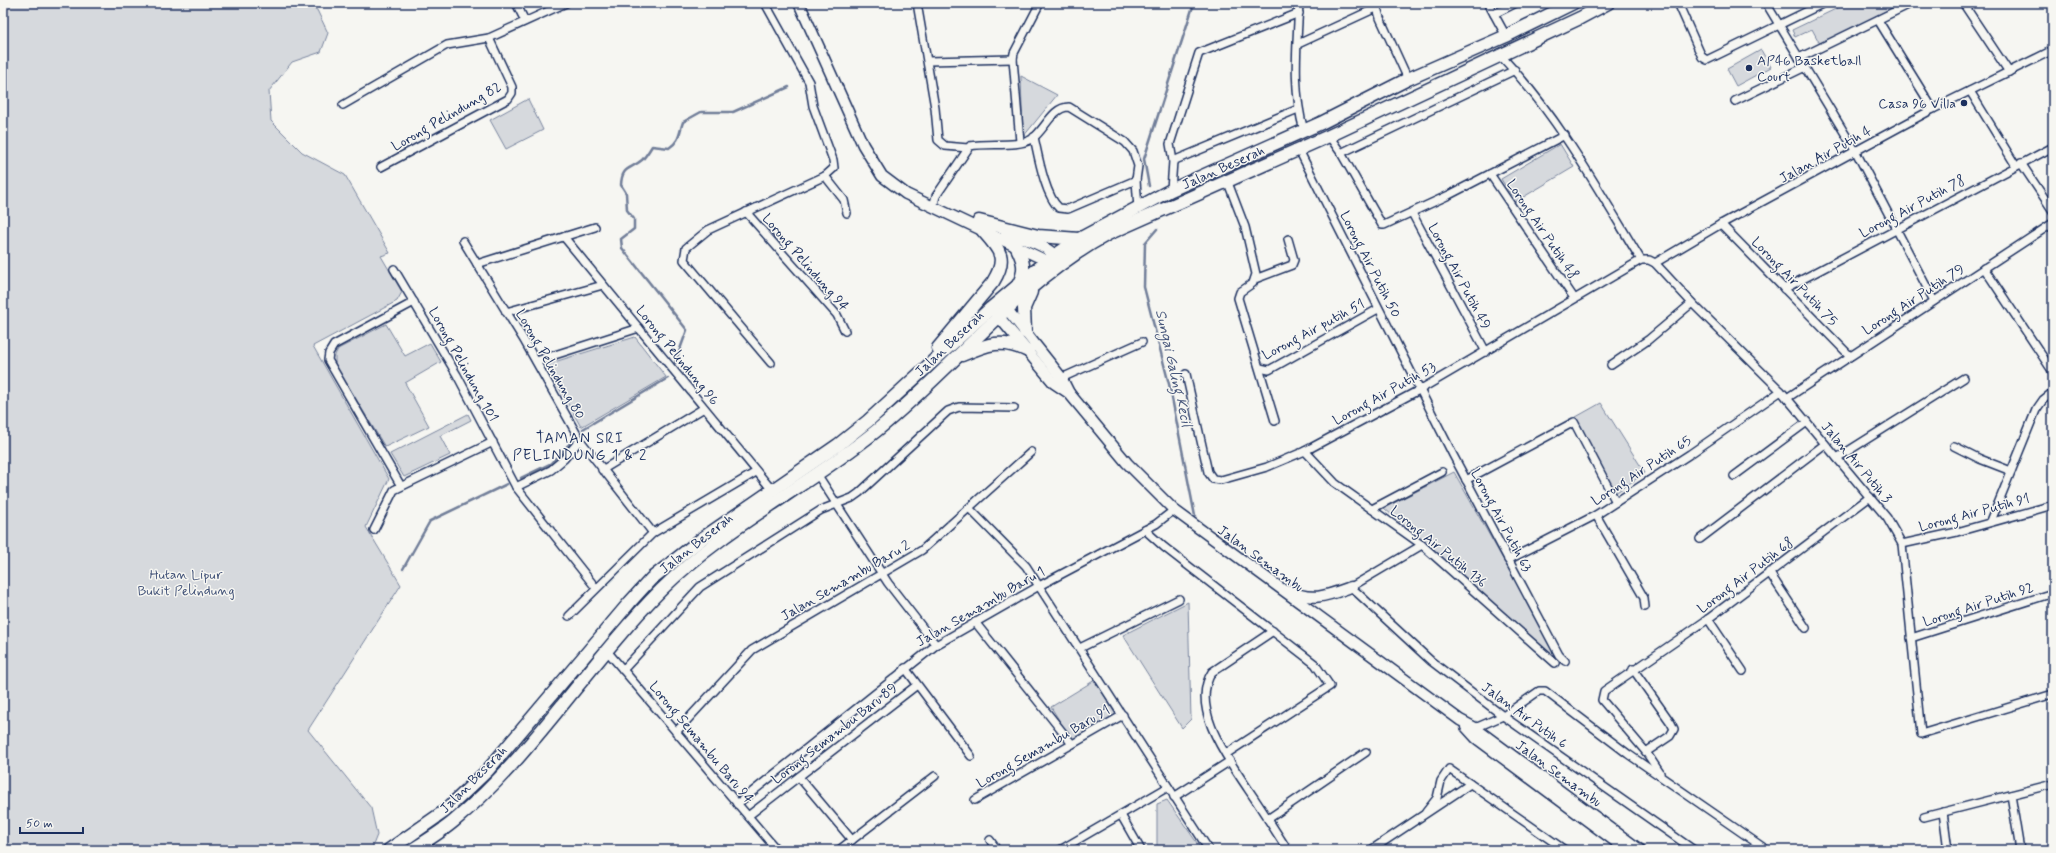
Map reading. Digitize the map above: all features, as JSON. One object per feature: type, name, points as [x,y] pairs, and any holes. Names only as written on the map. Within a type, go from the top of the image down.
[{"type":"highway","name":"Jalan Beserah","points":[[389,850],[445,811],[487,771],[651,579],[703,538],[838,445],[999,309],[1036,284],[1055,262],[1079,239],[1138,209],[1171,190],[1304,131],[1408,79],[1506,36],[1573,3]]},
{"type":"highway","name":"Jalan Beserah","points":[[412,850],[452,823],[474,803],[525,748],[662,589],[739,527],[817,474],[876,431],[954,358],[1018,286],[1055,262],[1108,234],[1174,206],[1227,180],[1330,136],[1501,56],[1608,3]]},
{"type":"highway","points":[[981,226],[1038,236],[1079,239]]},
{"type":"highway","points":[[868,421],[942,344],[993,282],[1000,266],[1000,250],[981,226]]},
{"type":"highway","points":[[1015,244],[1024,263],[1023,276],[1018,286]]},
{"type":"highway","points":[[1025,332],[1023,315],[1025,303],[1036,284]]},
{"type":"highway","points":[[954,358],[996,343],[1016,345],[1028,351]]},
{"type":"main road","points":[[799,3],[863,145],[882,176],[906,194],[933,207],[981,226],[1040,246],[1055,262]]},
{"type":"main road","points":[[981,226],[1015,244],[1055,262]]},
{"type":"main road","name":"Jalan Semambu","points":[[999,309],[1025,332],[1068,393],[1127,463],[1174,510],[1251,568],[1460,720],[1475,728],[1640,850]]},
{"type":"main road","name":"Jalan Semambu","points":[[999,309],[1028,351],[1058,380]]},
{"type":"main road","points":[[1251,568],[1297,595],[1308,598],[1319,597],[1350,587]]},
{"type":"main road","name":"Jalan Semambu","points":[[1460,720],[1476,738],[1627,850]]},
{"type":"street","points":[[516,3],[525,21]]},
{"type":"street","points":[[343,105],[447,45],[489,38],[566,3]]},
{"type":"street","points":[[765,3],[809,82],[813,106],[834,164],[832,171],[705,232],[686,248],[684,260],[771,363]]},
{"type":"street","points":[[917,3],[928,61],[938,140],[945,146],[968,148],[973,146],[1027,141],[1034,137],[1056,112],[1063,107],[1069,107],[1130,147],[1138,166],[1136,180],[1138,209]]},
{"type":"street","points":[[1020,142],[1013,59],[1014,53],[1040,3]]},
{"type":"street","points":[[1299,3],[1296,89],[1298,109],[1304,131]]},
{"type":"street","points":[[1488,3],[1506,36]]},
{"type":"street","points":[[1494,14],[1516,3]]},
{"type":"street","points":[[1678,3],[1704,60],[1712,59],[1779,24],[1824,3]]},
{"type":"street","points":[[1766,3],[1856,152],[1934,301]]},
{"type":"street","points":[[1799,58],[1912,3]]},
{"type":"street","points":[[1963,3],[2010,72]]},
{"type":"street","points":[[1298,44],[1376,5],[1408,79]]},
{"type":"street","points":[[1171,190],[1173,161],[1170,144],[1200,53],[1299,13]]},
{"type":"street","points":[[1878,20],[1933,109]]},
{"type":"street","name":"Lorong Pelindung 82","points":[[382,168],[508,99],[512,93],[512,87],[489,38]]},
{"type":"street","name":"Jalan Air Putih 4","points":[[1655,263],[1721,224],[1933,109],[2053,50]]},
{"type":"street","points":[[1501,56],[1515,70],[1546,108],[1565,135],[1641,260],[1649,260],[1655,263]]},
{"type":"street","points":[[928,61],[1013,59]]},
{"type":"street","points":[[1735,101],[1805,67]]},
{"type":"street","points":[[1341,153],[1515,70]]},
{"type":"street","points":[[1970,91],[2019,165],[2053,211]]},
{"type":"street","points":[[1173,161],[1298,109]]},
{"type":"street","points":[[1330,136],[1382,224],[1412,214],[1565,135]]},
{"type":"street","points":[[1034,137],[1043,176],[1054,203],[1059,208],[1068,208],[1136,180]]},
{"type":"street","name":"Lorong Air Putih 78","points":[[1784,289],[2053,147]]},
{"type":"street","points":[[933,207],[936,196],[968,148]]},
{"type":"street","name":"Lorong Air Putih 50","points":[[1299,150],[1378,309],[1421,389]]},
{"type":"street","name":"Lorong Air Putih 48","points":[[1490,174],[1574,298]]},
{"type":"street","points":[[824,176],[844,200],[847,213]]},
{"type":"street","points":[[1227,180],[1245,227],[1256,274],[1255,279]]},
{"type":"street","name":"Lorong Pelindung 94","points":[[746,212],[837,315],[845,331]]},
{"type":"street","name":"Lorong Air Putih 49","points":[[1412,214],[1486,352]]},
{"type":"street","name":"Lorong Air Putih 79","points":[[1787,398],[2053,222]]},
{"type":"street","name":"Lorong Air Putih 75","points":[[1721,224],[1850,356]]},
{"type":"street","points":[[477,264],[595,227]]},
{"type":"street","name":"Lorong Pelindung 96","points":[[564,237],[772,490]]},
{"type":"street","points":[[1275,422],[1237,295],[1255,279],[1292,265],[1294,260],[1288,239]]},
{"type":"street","name":"Lorong Pelindung 80","points":[[463,241],[536,361],[580,440],[602,470],[653,533]]},
{"type":"street","name":"Lorong Air Putih 53","points":[[1186,374],[1208,472],[1213,479],[1221,480],[1268,467],[1305,451],[1421,389],[1641,260]]},
{"type":"street","name":"Jalan Air Putih 3","points":[[1655,263],[1692,303],[1781,391],[1887,518],[1902,544],[1921,734],[2053,694]]},
{"type":"street","points":[[1984,268],[2053,372]]},
{"type":"street","name":"Lorong Pelindung 101","points":[[394,269],[458,375],[516,487],[596,588]]},
{"type":"street","points":[[506,312],[603,285]]},
{"type":"street","points":[[402,486],[328,360],[329,353],[334,345],[414,302]]},
{"type":"street","points":[[1611,365],[1648,340],[1692,303]]},
{"type":"street","name":"Lorong Air putih 51","points":[[1260,368],[1270,370],[1378,309]]},
{"type":"street","points":[[536,361],[638,328]]},
{"type":"street","points":[[1058,380],[1142,342]]},
{"type":"street","points":[[1837,458],[1964,378]]},
{"type":"street","name":"Lorong Air Putih 63","points":[[1421,389],[1508,560],[1559,654],[1565,661]]},
{"type":"street","name":"Lorong Air Putih 65","points":[[1508,560],[1596,515],[1690,454],[1781,391]]},
{"type":"street","points":[[1991,521],[2036,410],[2043,400],[2053,392]]},
{"type":"street","points":[[602,470],[704,408]]},
{"type":"street","points":[[623,670],[700,587],[821,510],[859,493],[953,408],[1014,408]]},
{"type":"street","points":[[1466,480],[1574,422],[1616,502]]},
{"type":"street","points":[[1734,476],[1807,422]]},
{"type":"street","points":[[516,487],[551,470],[564,459],[580,440]]},
{"type":"street","points":[[374,530],[394,490],[493,442]]},
{"type":"street","points":[[1700,539],[1825,444]]},
{"type":"street","points":[[1954,446],[1980,459],[2011,471]]},
{"type":"street","name":"Lorong Air Putih 136","points":[[1305,451],[1335,483],[1422,546],[1555,663]]},
{"type":"street","name":"Jalan Semambu Baru 2","points":[[676,732],[752,650],[883,574],[931,543],[1031,452]]},
{"type":"street","points":[[569,616],[653,533],[756,472]]},
{"type":"street","points":[[1372,509],[1442,472]]},
{"type":"street","points":[[817,474],[883,574],[936,645]]},
{"type":"street","name":"Lorong Air Putih 68","points":[[1646,752],[1602,700],[1604,690],[1633,669],[1708,620],[1769,572],[1870,497]]},
{"type":"street","name":"Lorong Air Putih 91","points":[[1902,544],[1957,532],[2053,504]]},
{"type":"street","name":"Lorong Semambu Baru 91","points":[[969,508],[1026,566],[1209,850]]},
{"type":"street","name":"Jalan Semambu Baru 1","points":[[737,804],[905,668],[936,645],[1039,586],[1156,524],[1174,510]]},
{"type":"street","points":[[1596,515],[1644,598],[1645,607]]},
{"type":"street","points":[[1145,530],[1164,547],[1315,664],[1330,686],[1226,754]]},
{"type":"street","points":[[1350,587],[1422,546]]},
{"type":"street","points":[[1769,572],[1806,628]]},
{"type":"street","name":"Jalan Air Putih 6","points":[[1350,587],[1431,661],[1502,716],[1694,850]]},
{"type":"street","name":"Lorong Air Putih 92","points":[[1911,638],[2053,594]]},
{"type":"street","points":[[1080,648],[1179,599]]},
{"type":"street","points":[[1708,620],[1743,671]]},
{"type":"street","points":[[975,622],[1072,744]]},
{"type":"street","points":[[1273,631],[1216,668],[1208,678],[1206,697],[1207,712],[1217,741],[1268,819],[1286,850]]},
{"type":"street","name":"Lorong Semambu Baru 94","points":[[607,651],[777,850]]},
{"type":"street","name":"Lorong Semambu Baru 89","points":[[905,668],[971,756]]},
{"type":"street","points":[[1633,669],[1671,723],[1673,733],[1646,752],[1662,777]]},
{"type":"street","name":"Lorong Semambu Baru 89","points":[[748,816],[917,684]]},
{"type":"street","points":[[1475,728],[1502,716],[1539,691],[1545,691],[1662,777],[1767,850]]},
{"type":"street","name":"Lorong Semambu Baru 91","points":[[975,800],[1123,715]]},
{"type":"street","points":[[1268,819],[1366,752]]},
{"type":"street","points":[[1174,796],[1230,761]]},
{"type":"street","points":[[1426,812],[1437,798],[1441,781],[1448,769],[1565,850]]},
{"type":"street","points":[[839,850],[935,776]]},
{"type":"street","points":[[799,777],[852,840]]},
{"type":"street","points":[[1371,850],[1426,812],[1438,807],[1470,784]]},
{"type":"street","points":[[1924,817],[2053,784]]},
{"type":"street","points":[[1060,850],[1168,787]]},
{"type":"street","points":[[2011,795],[2020,850]]},
{"type":"street","points":[[1943,812],[1948,850]]},
{"type":"street","points":[[1121,815],[1141,850]]},
{"type":"street","points":[[990,840],[996,850]]},
{"type":"green space","name":"Hutan Lipur Bukit Pelindung","points":[[3,3],[303,3],[317,10],[328,33],[321,52],[292,62],[269,91],[271,121],[302,152],[345,175],[390,253],[381,256],[402,292],[397,301],[313,346],[389,479],[366,527],[401,585],[308,730],[371,808],[377,835],[371,850],[3,850]]},
{"type":"green space","points":[[1848,3],[1902,3],[1820,44],[1812,29],[1795,37],[1792,30]]},
{"type":"green space","name":"AP46 Basketball Court","points":[[1761,50],[1771,67],[1736,86],[1727,69]]},
{"type":"green space","points":[[1021,76],[1057,95],[1023,137]]},
{"type":"green space","points":[[528,99],[543,130],[506,149],[490,120]]},
{"type":"green space","points":[[1560,144],[1574,167],[1515,202],[1501,179]]},
{"type":"green space","points":[[386,324],[405,356],[430,343],[441,362],[405,383],[429,426],[385,447],[335,364],[335,355],[338,349]]},
{"type":"green space","points":[[635,337],[666,377],[581,427],[548,368],[551,363]]},
{"type":"green space","points":[[1601,403],[1645,473],[1614,494],[1576,417]]},
{"type":"green space","points":[[468,414],[471,420],[440,436],[450,455],[404,477],[390,454]]},
{"type":"green space","points":[[1454,472],[1560,661],[1559,663],[1384,508]]},
{"type":"green space","points":[[1188,602],[1191,719],[1182,728],[1123,635]]},
{"type":"green space","points":[[1095,680],[1116,715],[1072,741],[1051,707]]},
{"type":"green space","points":[[1167,800],[1202,850],[1157,850],[1157,804]]},
{"type":"waterway","name":"Sungai Galing Kecil","points":[[1149,186],[1144,159],[1194,3]]},
{"type":"waterway","points":[[675,363],[687,330],[622,248],[621,239],[634,229],[634,219],[627,210],[626,193],[621,185],[623,174],[627,169],[642,160],[652,146],[669,148],[673,145],[679,136],[683,122],[701,112],[733,112],[789,87]]},
{"type":"waterway","name":"Sungai Galing Kecil","points":[[1157,229],[1145,243],[1144,287],[1170,388],[1195,516]]},
{"type":"waterway","points":[[583,429],[668,378]]},
{"type":"waterway","points":[[521,478],[550,464],[572,441]]},
{"type":"waterway","points":[[403,569],[430,521],[507,484]]},
{"type":"place","name":"AP46 Basketball Court","points":[[1749,68]]},
{"type":"place","name":"Casa 96 Villa","points":[[1964,103]]},
{"type":"district","name":"TAMAN SRI PELINDUNG 1 & 2","points":[[580,446]]}]
